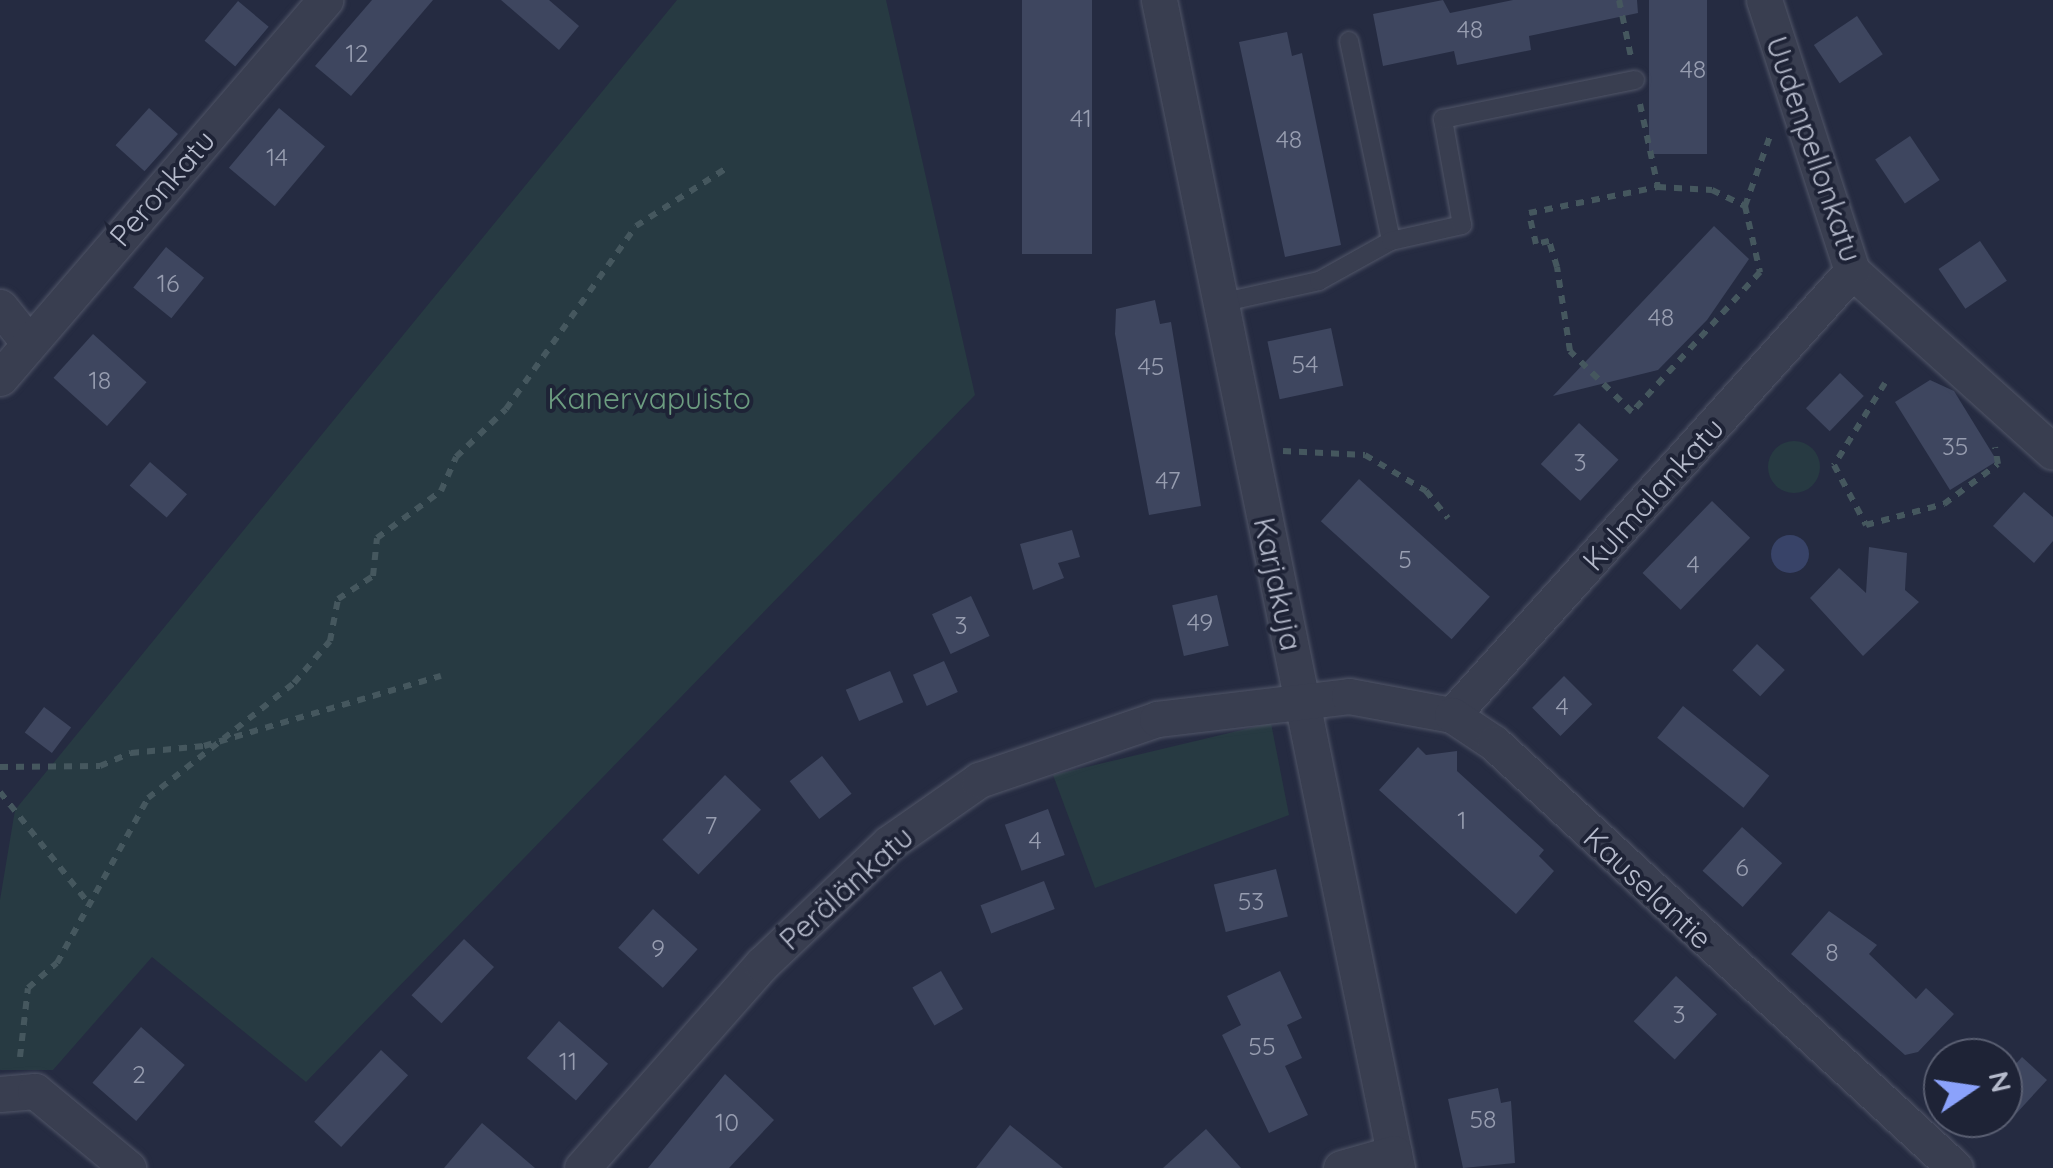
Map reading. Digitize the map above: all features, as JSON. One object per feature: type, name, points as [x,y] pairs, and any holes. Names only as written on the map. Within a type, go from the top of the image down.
[{"type":"street","name":"Peronkatu","points":[[0,378],[325,0]]},
{"type":"street","name":"Karjakuja","points":[[1160,0],[1395,1160]]},
{"type":"street","name":"Uudenpellonkatu","points":[[1764,0],[1852,272],[2053,452]]},
{"type":"street","name":"Kulmalankatu","points":[[1452,715],[1852,272]]},
{"type":"street","points":[[0,307],[28,342]]},
{"type":"street","points":[[1301,697],[1452,715]]},
{"type":"street","name":"Perälänkatu","points":[[582,1168],[762,964],[889,842],[979,780],[1158,720],[1301,697]]},
{"type":"street","name":"Kauselantie","points":[[1452,715],[1955,1168]]},
{"type":"street","points":[[9,1091],[59,1106],[128,1168]]},
{"type":"street","points":[[1341,1168],[1395,1160]]},
{"type":"lane","points":[[1348,42],[1391,241]]},
{"type":"lane","points":[[1220,303],[1319,281],[1391,241],[1462,225],[1443,120],[1635,80]]},
{"type":"path","points":[[1745,206],[1712,190],[1658,187],[1529,213],[1536,244],[1549,241],[1553,254],[1570,351],[1620,406],[1646,407],[1760,272],[1745,206],[1770,135],[1796,98]]},
{"type":"path","points":[[9,1091],[28,988],[56,963],[85,898],[148,798],[204,746],[294,683],[330,642],[338,599],[373,576],[376,538],[441,491],[456,457],[506,409],[636,226],[725,168]]},
{"type":"path","points":[[1885,384],[1834,465],[1872,526],[1944,504],[1998,464],[1996,433],[2012,414]]},
{"type":"path","points":[[1269,453],[1326,446],[1365,454],[1426,491],[1448,518]]},
{"type":"path","points":[[0,768],[100,766],[130,753],[204,746],[442,676]]},
{"type":"path","points":[[0,792],[85,898]]},
{"type":"green space","name":"Kanervapuisto","points":[[677,0],[886,0],[975,395],[306,1082],[152,957],[53,1070],[0,1070],[0,900],[15,810]]},
{"type":"green space","points":[[1794,441],[1812,449],[1820,467],[1812,485],[1794,493],[1776,485],[1768,467],[1776,449]]},
{"type":"green space","points":[[1271,723],[1289,815],[1095,888],[1053,775]]},
{"type":"water","points":[[1790,535],[1803,541],[1809,554],[1803,567],[1790,573],[1777,567],[1771,554],[1777,541]]},
{"type":"building","points":[[372,0],[433,0],[351,96],[315,66]]},
{"type":"building","points":[[501,0],[549,0],[579,26],[559,50]]},
{"type":"building","points":[[1022,0],[1092,0],[1092,254],[1022,254]]},
{"type":"building","points":[[1443,0],[1450,13],[1513,0],[1637,0],[1638,13],[1529,36],[1531,50],[1457,65],[1454,51],[1383,66],[1373,14]]},
{"type":"building","points":[[1649,0],[1707,0],[1707,154],[1649,154]]},
{"type":"building","points":[[238,1],[269,27],[235,67],[205,41]]},
{"type":"building","points":[[1857,16],[1883,54],[1840,83],[1814,45]]},
{"type":"building","points":[[1287,32],[1292,56],[1302,53],[1341,245],[1285,257],[1239,42]]},
{"type":"building","points":[[149,108],[178,134],[145,171],[116,145]]},
{"type":"building","points":[[279,108],[325,147],[275,206],[229,168]]},
{"type":"building","points":[[1910,136],[1940,180],[1905,203],[1875,159]]},
{"type":"building","points":[[1714,226],[1749,259],[1707,320],[1658,370],[1553,396]]},
{"type":"building","points":[[1980,241],[2007,281],[1965,309],[1939,269]]},
{"type":"building","points":[[166,247],[204,278],[171,318],[133,287]]},
{"type":"building","points":[[1155,300],[1160,324],[1171,322],[1201,506],[1149,515],[1115,334],[1116,309]]},
{"type":"building","points":[[1331,328],[1343,386],[1280,399],[1267,342]]},
{"type":"building","points":[[93,334],[147,382],[107,426],[54,378]]},
{"type":"building","points":[[1840,373],[1864,396],[1830,431],[1806,408]]},
{"type":"building","points":[[1930,380],[1954,391],[1997,461],[1950,490],[1895,402]]},
{"type":"building","points":[[1579,423],[1618,460],[1580,501],[1541,464]]},
{"type":"building","points":[[150,462],[187,494],[167,518],[130,485]]},
{"type":"building","points":[[1359,479],[1490,597],[1452,639],[1321,521]]},
{"type":"building","points":[[2024,492],[2053,517],[2053,541],[2034,563],[1993,526]]},
{"type":"building","points":[[1712,501],[1750,538],[1681,610],[1643,573]]},
{"type":"building","points":[[1072,530],[1080,557],[1058,563],[1064,578],[1033,590],[1020,544]]},
{"type":"building","points":[[1869,547],[1907,553],[1905,590],[1919,602],[1863,656],[1810,598],[1839,568],[1866,593]]},
{"type":"building","points":[[1217,595],[1229,646],[1184,656],[1172,605]]},
{"type":"building","points":[[971,596],[990,636],[951,654],[932,614]]},
{"type":"building","points":[[1757,644],[1785,670],[1760,696],[1732,670]]},
{"type":"building","points":[[944,661],[958,692],[927,706],[913,675]]},
{"type":"building","points":[[890,671],[903,702],[859,721],[846,690]]},
{"type":"building","points":[[1564,676],[1592,704],[1560,736],[1532,708]]},
{"type":"building","points":[[1683,706],[1769,776],[1743,808],[1657,738]]},
{"type":"building","points":[[44,707],[71,727],[52,753],[25,733]]},
{"type":"building","points":[[1418,747],[1426,755],[1457,751],[1457,771],[1544,850],[1539,856],[1554,871],[1516,914],[1379,790]]},
{"type":"building","points":[[822,756],[852,794],[819,819],[790,781]]},
{"type":"building","points":[[725,775],[761,810],[698,874],[662,840]]},
{"type":"building","points":[[1048,809],[1065,855],[1022,871],[1005,825]]},
{"type":"building","points":[[1742,827],[1782,863],[1743,907],[1703,871]]},
{"type":"building","points":[[1276,869],[1288,917],[1226,932],[1214,884]]},
{"type":"building","points":[[1044,881],[1055,909],[991,933],[981,905]]},
{"type":"building","points":[[653,909],[698,949],[663,988],[618,948]]},
{"type":"building","points":[[1829,911],[1877,945],[1869,954],[1916,999],[1926,988],[1954,1014],[1931,1038],[1923,1038],[1918,1052],[1905,1055],[1791,954]]},
{"type":"building","points":[[464,939],[494,967],[441,1023],[411,995]]},
{"type":"building","points":[[941,971],[963,1009],[934,1026],[912,988]]},
{"type":"building","points":[[1280,971],[1302,1018],[1287,1025],[1302,1058],[1285,1066],[1308,1115],[1269,1133],[1222,1035],[1241,1025],[1227,996]]},
{"type":"building","points":[[1676,976],[1717,1014],[1675,1060],[1634,1021]]},
{"type":"building","points":[[559,1021],[608,1064],[576,1101],[527,1058]]},
{"type":"building","points":[[141,1027],[185,1065],[136,1121],[92,1083]]},
{"type":"building","points":[[381,1050],[408,1075],[341,1147],[314,1122]]},
{"type":"building","points":[[2023,1058],[2047,1080],[2023,1106]]},
{"type":"building","points":[[725,1074],[774,1120],[729,1168],[648,1168]]},
{"type":"building","points":[[1498,1088],[1501,1103],[1511,1101],[1515,1163],[1463,1168],[1448,1099]]},
{"type":"building","points":[[482,1123],[535,1168],[444,1168]]},
{"type":"building","points":[[1010,1125],[1063,1168],[976,1168]]},
{"type":"building","points":[[1206,1129],[1241,1168],[1163,1168]]}]
